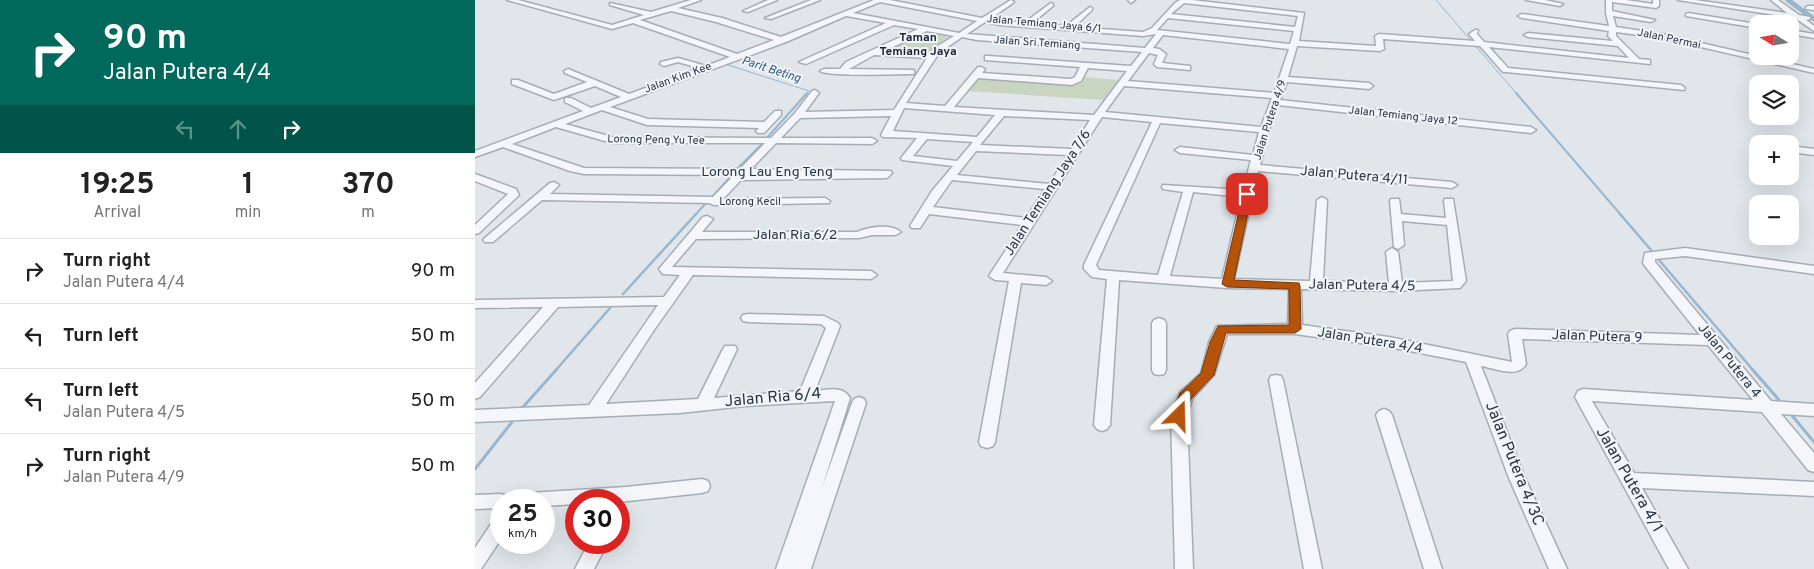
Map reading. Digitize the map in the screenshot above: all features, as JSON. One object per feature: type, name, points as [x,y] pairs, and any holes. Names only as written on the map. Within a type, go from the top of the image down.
[{"type":"street","points":[[510,0],[615,27],[699,0]]},
{"type":"street","points":[[746,11],[774,0]]},
{"type":"street","points":[[769,18],[817,0]]},
{"type":"street","points":[[795,25],[861,0]]},
{"type":"street","name":"Jalan Temiang Jaya 6/1","points":[[865,0],[983,20],[1293,45],[1381,49],[1379,36],[1483,44]]},
{"type":"street","name":"Jalan Putera 4/9","points":[[1183,0],[1302,14],[1247,194],[1227,284]]},
{"type":"street","name":"Jalan Temiang Jaya 7/6","points":[[1046,281],[995,276],[1098,116],[1148,51],[1154,33],[1166,16],[1183,0]]},
{"type":"street","points":[[1529,0],[1561,10]]},
{"type":"street","points":[[1609,0],[1609,13],[1613,28],[1612,36],[1637,61]]},
{"type":"street","points":[[1613,0],[1656,3]]},
{"type":"street","points":[[1681,0],[1790,15]]},
{"type":"street","points":[[1735,0],[1740,8]]},
{"type":"street","points":[[1775,0],[1796,15]]},
{"type":"street","points":[[1783,0],[1811,20]]},
{"type":"street","name":"Jalan Kim Kee","points":[[475,154],[626,96],[737,57],[879,1]]},
{"type":"street","points":[[980,140],[887,134],[899,109],[932,56],[940,48],[1011,2]]},
{"type":"street","points":[[612,4],[653,15]]},
{"type":"street","points":[[874,19],[903,5]]},
{"type":"street","points":[[1027,24],[1051,5]]},
{"type":"street","points":[[673,9],[689,14],[701,14],[790,42]]},
{"type":"street","points":[[1069,27],[1090,9]]},
{"type":"street","name":"Jalan Permai","points":[[1522,16],[1561,10],[1613,28],[1662,36],[1814,71]]},
{"type":"street","points":[[1609,13],[1651,20]]},
{"type":"street","name":"Jalan Sri Temiang","points":[[846,14],[958,36],[1148,51]]},
{"type":"street","points":[[1688,15],[1749,25]]},
{"type":"street","points":[[774,49],[857,16]]},
{"type":"street","points":[[934,31],[962,16]]},
{"type":"street","points":[[1166,16],[1298,29]]},
{"type":"street","points":[[1799,18],[1814,30]]},
{"type":"street","points":[[635,21],[737,57]]},
{"type":"street","points":[[804,22],[816,26]]},
{"type":"street","points":[[803,62],[893,23]]},
{"type":"street","points":[[842,72],[849,64],[925,29]]},
{"type":"street","points":[[1075,65],[1090,36],[1098,29]]},
{"type":"street","points":[[1475,32],[1473,34],[1503,68],[1511,71],[1681,88]]},
{"type":"street","points":[[1799,34],[1814,36]]},
{"type":"street","points":[[1529,35],[1620,44]]},
{"type":"street","points":[[947,108],[976,75],[1001,40]]},
{"type":"street","points":[[1483,44],[1647,62]]},
{"type":"street","points":[[1148,51],[1162,54],[1158,64],[1160,65],[1187,68]]},
{"type":"street","points":[[874,53],[932,56]]},
{"type":"street","points":[[988,58],[1133,69]]},
{"type":"street","points":[[664,67],[688,62],[707,68]]},
{"type":"street","points":[[976,75],[1072,82],[1078,79],[1085,66]]},
{"type":"street","points":[[568,71],[626,96]]},
{"type":"street","points":[[824,71],[911,72]]},
{"type":"street","points":[[1283,79],[1369,86]]},
{"type":"street","points":[[515,82],[554,97],[594,83]]},
{"type":"street","name":"Jalan Temiang Jaya 12","points":[[1122,83],[1276,99],[1531,130]]},
{"type":"street","name":"Lorong Kecil","points":[[712,200],[737,174],[761,141],[798,115],[815,93]]},
{"type":"street","points":[[570,115],[626,96]]},
{"type":"street","points":[[568,100],[589,110]]},
{"type":"street","points":[[601,107],[647,122],[767,125]]},
{"type":"street","points":[[798,115],[947,108],[1002,113],[1157,120],[1265,130]]},
{"type":"street","points":[[761,141],[767,125],[778,113]]},
{"type":"street","points":[[916,226],[950,177],[1002,113]]},
{"type":"street","name":"Jalan Putera 4/5","points":[[1157,120],[1095,255],[1090,269],[1096,274],[1227,284],[1396,287],[1456,285],[1459,281],[1451,222]]},
{"type":"street","name":"Lorong Peng Yu Tee","points":[[555,124],[612,140],[872,141]]},
{"type":"street","points":[[925,135],[906,158],[960,164]]},
{"type":"street","name":"Lorong Lau Eng Teng","points":[[503,144],[580,171],[737,174],[883,176],[887,173],[737,174]]},
{"type":"street","points":[[973,148],[1075,152]]},
{"type":"street","name":"Jalan Putera 4/11","points":[[1180,150],[1256,163],[1453,185]]},
{"type":"street","points":[[1799,150],[1814,152]]},
{"type":"street","points":[[475,177],[512,191],[514,195],[475,231]]},
{"type":"street","points":[[950,177],[1053,187]]},
{"type":"street","points":[[475,186],[486,181]]},
{"type":"street","points":[[489,240],[554,185]]},
{"type":"street","points":[[1167,186],[1247,194]]},
{"type":"street","points":[[1163,280],[1189,189]]},
{"type":"street","points":[[539,197],[712,200]]},
{"type":"street","points":[[712,200],[701,216],[704,223],[665,270],[688,273],[871,275]]},
{"type":"street","name":"Lorong Kecil","points":[[712,200],[825,201]]},
{"type":"street","points":[[1316,286],[1322,200]]},
{"type":"street","points":[[1395,201],[1397,217],[1395,249],[1396,287]]},
{"type":"street","points":[[1397,217],[1451,222],[1449,202]]},
{"type":"street","points":[[926,210],[1029,222]]},
{"type":"street","points":[[475,220],[487,221]]},
{"type":"street","name":"Jalan Ria 6/2","points":[[693,236],[859,235],[872,231],[895,232]]},
{"type":"street","name":"Jalan Putera 4","points":[[1814,270],[1685,252],[1649,256],[1649,263],[1814,465]]},
{"type":"street","points":[[593,412],[667,301],[688,273]]},
{"type":"street","points":[[1102,424],[1113,276]]},
{"type":"street","points":[[987,442],[1016,278]]},
{"type":"street","points":[[1295,286],[1295,329]]},
{"type":"street","points":[[475,304],[667,301]]},
{"type":"street","points":[[475,393],[553,304]]},
{"type":"street","points":[[746,320],[824,320],[833,326],[806,396]]},
{"type":"street","points":[[1159,324],[1159,370]]},
{"type":"street","name":"Jalan Putera 4/4","points":[[1184,569],[1179,416],[1185,396],[1207,375],[1216,342],[1222,329],[1295,329],[1389,342],[1510,367],[1517,366]]},
{"type":"street","name":"Jalan Putera 9","points":[[1517,366],[1519,364],[1515,334],[1712,340]]},
{"type":"street","points":[[703,404],[731,349]]},
{"type":"street","name":"Jalan Putera 4/3C","points":[[1471,358],[1517,478],[1558,569]]},
{"type":"street","points":[[1276,380],[1313,569]]},
{"type":"street","name":"Jalan Ria 6/4","points":[[475,416],[593,412],[841,395],[843,398],[785,569]]},
{"type":"street","name":"Jalan Putera 4/1","points":[[1679,569],[1582,397],[1583,395],[1767,407]]},
{"type":"street","points":[[802,569],[859,403]]},
{"type":"street","points":[[1767,407],[1811,413]]},
{"type":"street","points":[[1384,415],[1433,569]]},
{"type":"street","points":[[1629,480],[1814,489]]},
{"type":"street","points":[[630,500],[702,486]]},
{"type":"street","points":[[475,502],[490,501]]},
{"type":"street","points":[[475,562],[490,540]]},
{"type":"street","points":[[583,569],[592,554]]},
{"type":"green space","points":[[924,31],[948,37],[926,55],[888,54],[883,51]]},
{"type":"green space","points":[[985,77],[1074,83],[1084,77],[1119,80],[1103,100],[968,91],[978,79]]},
{"type":"waterway","points":[[1436,0],[1517,94]]},
{"type":"waterway","points":[[1788,0],[1814,19]]},
{"type":"waterway","name":"Parit Beting","points":[[725,64],[809,91],[807,93]]},
{"type":"waterway","name":"Parit Beting","points":[[766,139],[807,93]]},
{"type":"waterway","points":[[1516,93],[1621,215]]},
{"type":"waterway","name":"Parit Beting","points":[[738,168],[762,144]]},
{"type":"waterway","name":"Parit Beting","points":[[713,196],[733,174]]},
{"type":"waterway","name":"Parit Beting","points":[[695,215],[708,201]]},
{"type":"waterway","name":"Parit Beting","points":[[623,294],[696,214]]},
{"type":"waterway","points":[[1620,214],[1651,250]]},
{"type":"waterway","points":[[1659,260],[1753,370]]},
{"type":"waterway","name":"Parit Beting","points":[[556,370],[610,308]]},
{"type":"waterway","name":"Parit Beting","points":[[523,407],[557,369]]},
{"type":"waterway","points":[[1752,369],[1779,400]]},
{"type":"waterway","points":[[1790,413],[1814,442]]},
{"type":"waterway","name":"Parit Beting","points":[[475,469],[512,422]]},
{"type":"district","name":"Taman Temiang Jaya","points":[[918,45]]},
{"type":"route","points":[[1179,416],[1185,396],[1207,375],[1216,342],[1222,329],[1295,329],[1295,286],[1227,284],[1247,194]]}]
